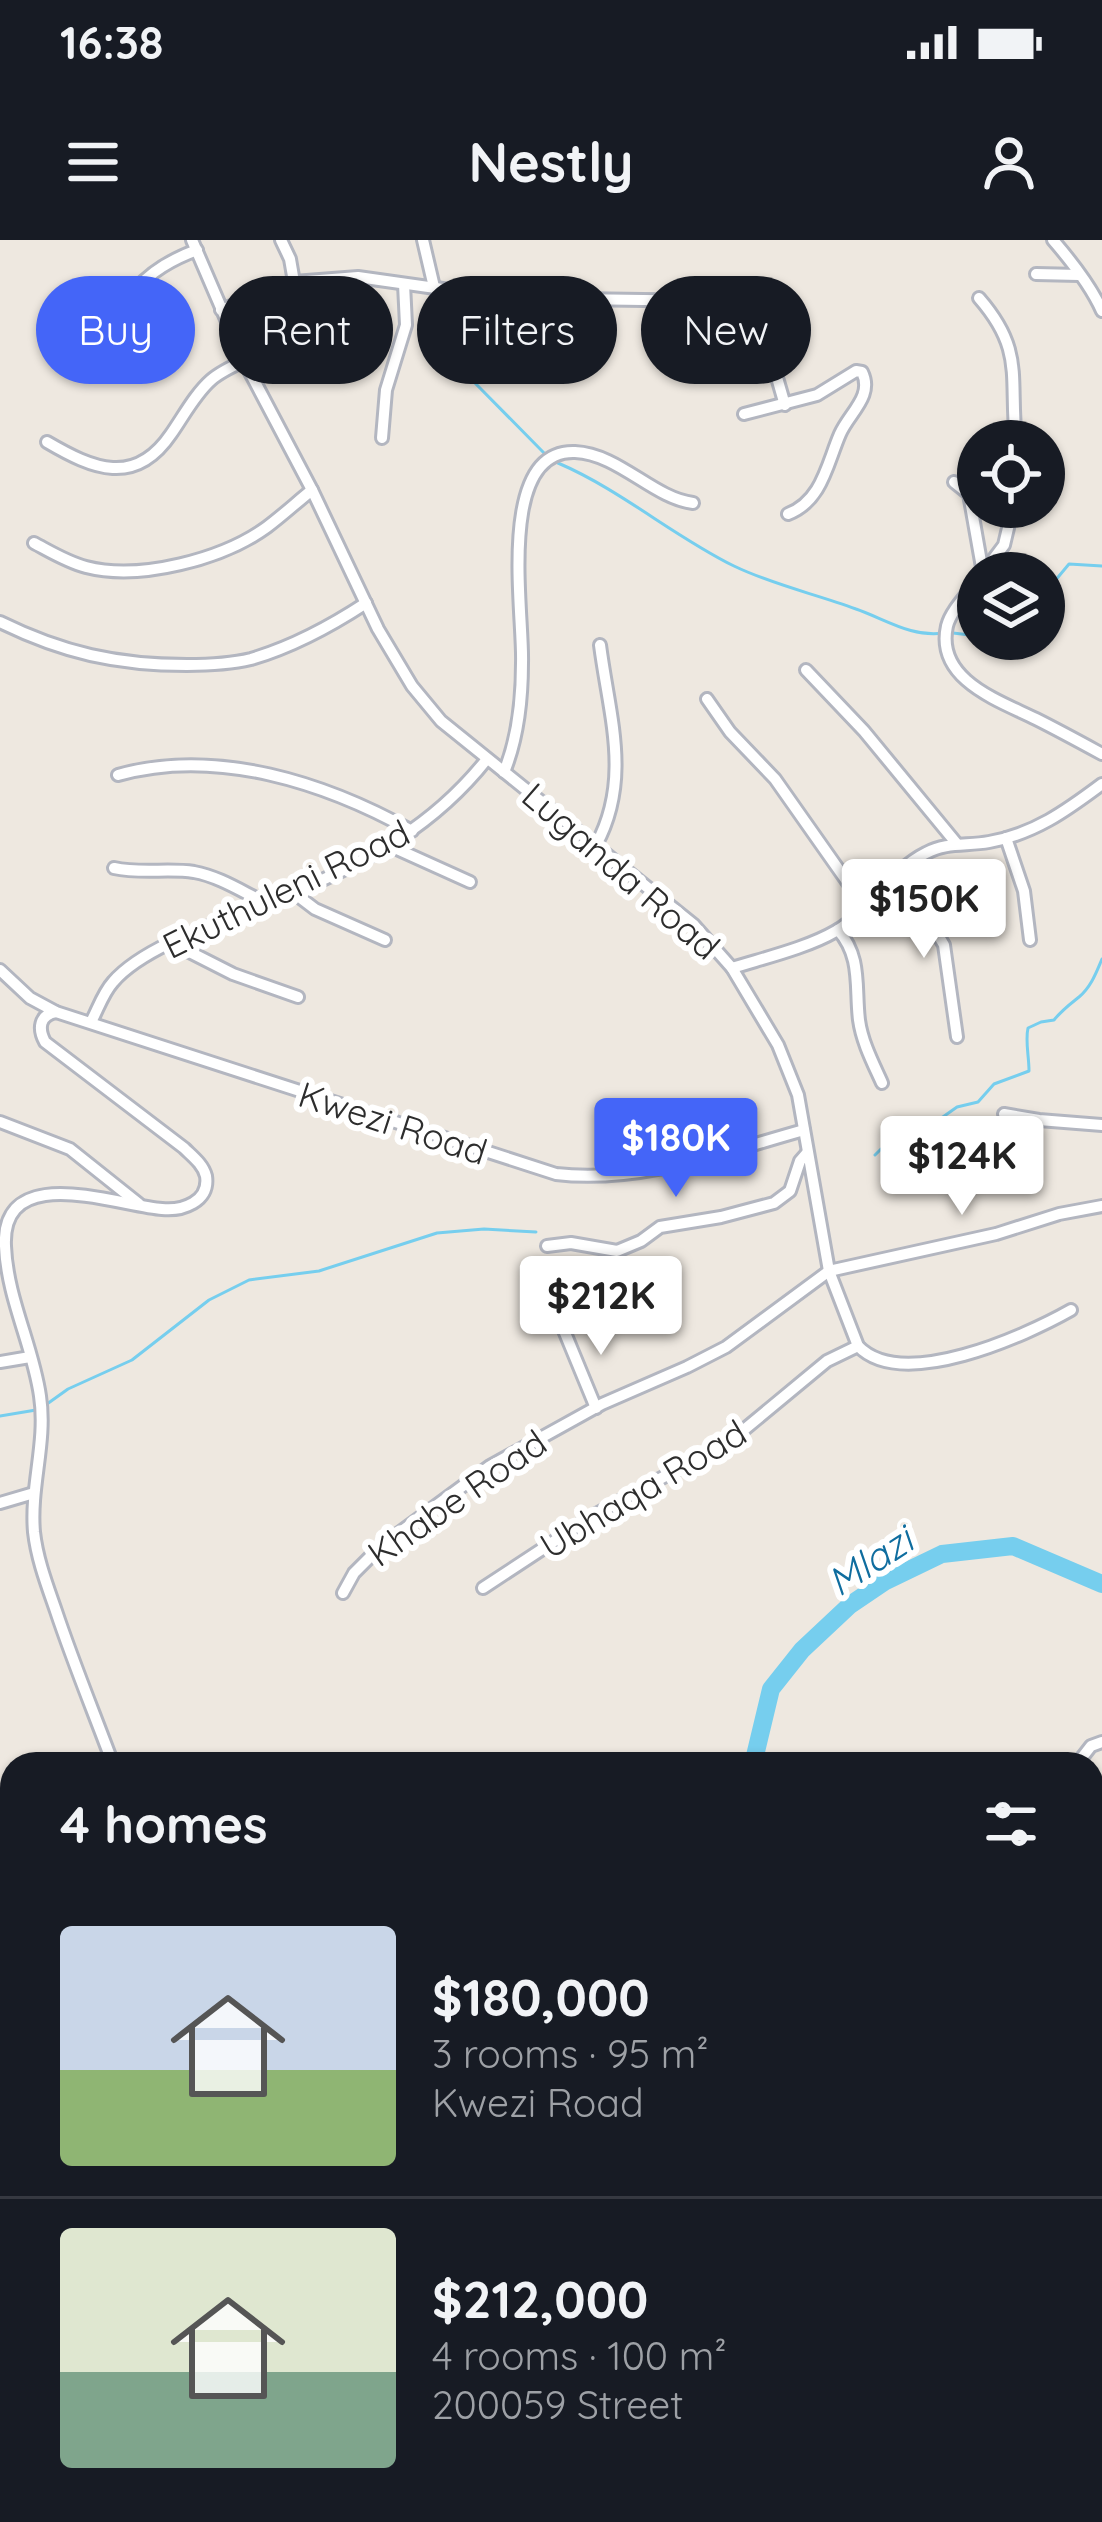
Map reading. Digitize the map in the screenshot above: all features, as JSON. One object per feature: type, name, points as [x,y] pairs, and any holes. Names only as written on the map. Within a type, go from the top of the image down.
[{"type":"street","points":[[281,240],[293,276]]},
{"type":"street","points":[[423,240],[431,276]]},
{"type":"street","points":[[1053,240],[1101,304]]},
{"type":"street","points":[[147,276],[195,245]]},
{"type":"street","name":"Luganda Road","points":[[195,245],[219,305]]},
{"type":"street","points":[[1036,274],[1078,275]]},
{"type":"street","points":[[393,282],[417,285]]},
{"type":"street","points":[[382,438],[386,390],[406,325],[404,284]]},
{"type":"street","points":[[979,298],[1009,342],[1014,420]]},
{"type":"street","points":[[745,414],[824,393],[850,374],[862,372],[867,382],[829,468],[807,504],[788,514]]},
{"type":"street","points":[[47,442],[107,468],[140,464],[167,441],[210,381],[219,376]]},
{"type":"street","name":"Luganda Road","points":[[256,384],[378,629],[412,686],[440,721],[694,925],[732,968],[778,1045],[798,1096],[829,1271],[858,1346]]},
{"type":"street","points":[[779,384],[785,405]]},
{"type":"street","points":[[504,772],[516,730],[521,684],[520,533],[530,479],[550,459],[575,452],[634,473],[680,502],[693,503]]},
{"type":"street","points":[[954,482],[970,494],[980,552]]},
{"type":"street","points":[[34,543],[82,566],[103,570],[184,563],[239,544],[312,490]]},
{"type":"street","points":[[0,622],[92,657],[147,665],[206,665],[245,661],[283,649],[367,603]]},
{"type":"street","points":[[957,609],[946,632],[953,664],[961,675],[994,699],[1102,754]]},
{"type":"street","points":[[596,845],[610,812],[617,771],[600,645]]},
{"type":"street","points":[[806,670],[864,731],[957,844]]},
{"type":"street","points":[[707,699],[730,732],[776,778],[866,908]]},
{"type":"street","name":"Ekuthuleni Road","points":[[91,1022],[113,981],[130,966],[170,942],[294,893],[388,845],[451,800],[487,759]]},
{"type":"street","points":[[118,776],[162,766],[236,767],[347,800],[412,831]]},
{"type":"street","points":[[732,968],[838,930],[926,853],[1006,838],[1040,826],[1102,784]]},
{"type":"street","points":[[1006,838],[1024,891],[1030,940]]},
{"type":"street","points":[[388,845],[470,882]]},
{"type":"street","points":[[114,868],[210,876],[268,904]]},
{"type":"street","points":[[894,879],[916,898],[944,945],[957,1037]]},
{"type":"street","points":[[294,893],[315,909],[386,940]]},
{"type":"street","points":[[838,930],[856,965],[860,1024],[882,1083]]},
{"type":"street","points":[[170,942],[232,974],[298,997]]},
{"type":"street","name":"Kwezi Road","points":[[0,970],[30,998],[56,1012],[556,1174],[634,1173],[804,1130]]},
{"type":"street","points":[[56,1012],[41,1022],[45,1042],[184,1148],[201,1164],[206,1177],[205,1188],[184,1208],[163,1210],[72,1193],[34,1198],[17,1208],[7,1223],[7,1270],[40,1390],[44,1422],[34,1493],[37,1553],[109,1752]]},
{"type":"street","points":[[1004,1114],[1102,1125]]},
{"type":"street","points":[[0,1122],[70,1149],[142,1206]]},
{"type":"street","points":[[547,1246],[571,1244],[617,1251],[660,1227],[774,1203],[790,1191],[807,1154]]},
{"type":"street","points":[[829,1271],[1102,1206]]},
{"type":"street","name":"Khabe Road","points":[[343,1593],[364,1562],[524,1444],[726,1347],[829,1271]]},
{"type":"street","points":[[858,1346],[866,1354],[894,1363],[942,1360],[1025,1334],[1071,1310]]},
{"type":"street","points":[[562,1328],[596,1408]]},
{"type":"street","name":"Ubhaqa Road","points":[[483,1588],[591,1516],[734,1438],[826,1361],[858,1346]]},
{"type":"street","points":[[0,1362],[30,1358]]},
{"type":"street","points":[[0,1503],[34,1493]]},
{"type":"waterway","points":[[476,384],[545,454]]},
{"type":"waterway","points":[[558,463],[749,573],[910,630],[944,633]]},
{"type":"waterway","points":[[1065,569],[1069,564],[1102,566]]},
{"type":"waterway","points":[[953,633],[957,633]]},
{"type":"waterway","points":[[875,1155],[881,1149],[904,1148],[928,1122],[978,1102],[994,1084],[1029,1071],[1028,1028],[1054,1020],[1079,997],[1102,959]]},
{"type":"waterway","points":[[47,1404],[68,1389],[132,1360],[209,1300],[249,1280],[319,1271],[437,1233],[536,1232]]},
{"type":"waterway","points":[[0,1416],[36,1410]]},
{"type":"waterway","name":"Mlazi","points":[[756,1752],[771,1689],[802,1650],[850,1605],[884,1582],[942,1554],[1013,1546],[1102,1584]]}]
